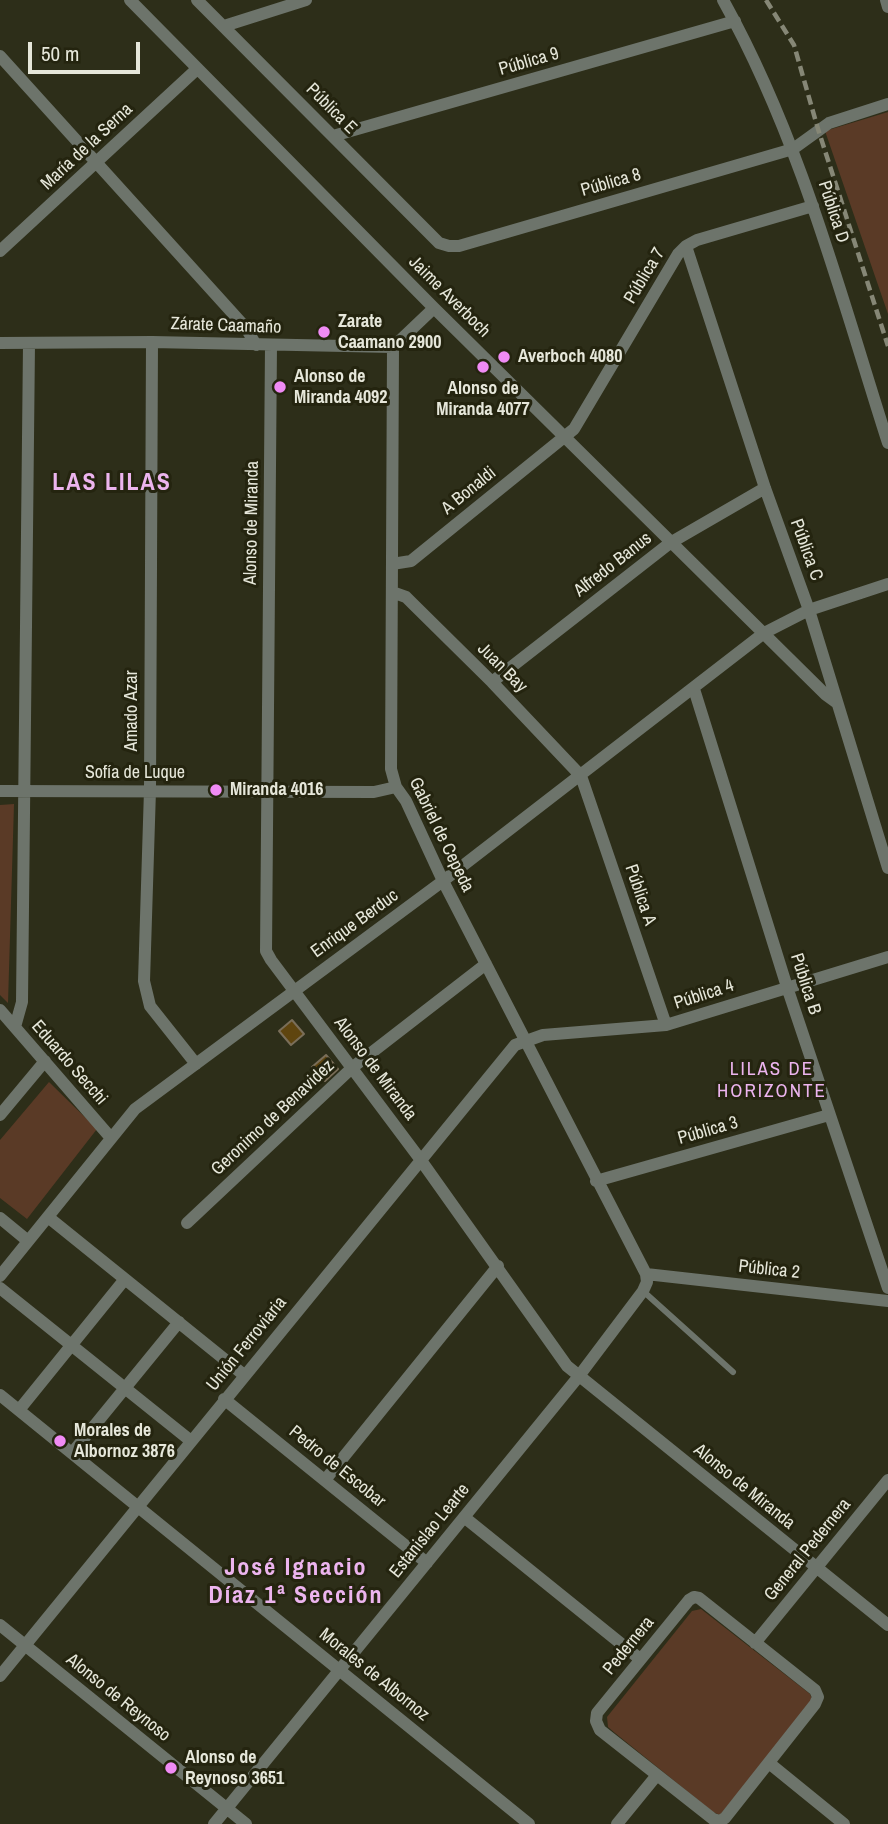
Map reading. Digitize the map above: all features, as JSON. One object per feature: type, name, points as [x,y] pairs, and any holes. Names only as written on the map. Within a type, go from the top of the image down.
[{"type":"street","name":"Jaime Averboch","points":[[130,0],[670,543],[837,703]]},
{"type":"street","name":"Pública E","points":[[197,0],[439,243]]},
{"type":"street","points":[[224,26],[306,0]]},
{"type":"street","name":"Pública D","points":[[723,0],[793,149],[888,443]]},
{"type":"street","points":[[886,0],[888,7]]},
{"type":"street","name":"Pública 9","points":[[333,136],[735,21]]},
{"type":"street","points":[[0,56],[246,328],[256,345]]},
{"type":"street","name":"María de la Serna","points":[[2,247],[197,69]]},
{"type":"street","points":[[793,149],[829,123],[888,104]]},
{"type":"street","name":"Pública 8","points":[[439,243],[459,246],[793,149]]},
{"type":"street","name":"Pública 7","points":[[564,437],[583,415],[678,254],[686,246],[697,240],[813,206]]},
{"type":"street","name":"Pública C","points":[[686,246],[765,488],[809,610],[888,867]]},
{"type":"street","points":[[393,347],[434,308]]},
{"type":"street","name":"Zárate Caamaño","points":[[0,343],[152,342],[393,347]]},
{"type":"street","name":"Amado Azar","points":[[152,342],[150,790],[146,993],[149,1006],[196,1064]]},
{"type":"street","points":[[15,1027],[22,1002],[29,344]]},
{"type":"street","name":"Alonso de Miranda","points":[[271,345],[265,944],[271,960],[420,1159],[567,1366],[888,1625]]},
{"type":"street","name":"Gabriel de Cepeda","points":[[393,347],[391,769],[396,787],[406,802],[443,881],[646,1274]]},
{"type":"street","name":"A Bonaldi","points":[[392,564],[411,561],[564,437]]},
{"type":"street","name":"Alfredo Banus","points":[[492,682],[670,543],[765,488]]},
{"type":"street","name":"Enrique Berduc","points":[[0,1276],[135,1110],[443,881],[764,634],[809,610],[888,584]]},
{"type":"street","name":"Juan Bay","points":[[392,592],[406,597],[492,682],[580,776]]},
{"type":"street","name":"Pública B","points":[[694,689],[787,987],[888,1289]]},
{"type":"street","name":"Pública A","points":[[580,776],[666,1025]]},
{"type":"street","name":"Sofía de Luque","points":[[0,791],[374,792],[396,787]]},
{"type":"street","name":"Pública 4","points":[[526,1040],[543,1035],[666,1025],[888,957]]},
{"type":"street","name":"Geronimo de Benavidez","points":[[187,1223],[352,1067],[486,964]]},
{"type":"street","name":"Eduardo Secchi","points":[[0,1010],[111,1138]]},
{"type":"street","name":"Unión Ferroviaria","points":[[0,1675],[504,1055],[526,1040]]},
{"type":"street","points":[[0,1115],[45,1062]]},
{"type":"street","name":"Pública 3","points":[[596,1181],[829,1115]]},
{"type":"street","points":[[48,1217],[244,1375]]},
{"type":"street","points":[[0,1218],[28,1241]]},
{"type":"street","points":[[325,1480],[498,1266]]},
{"type":"street","points":[[643,1291],[647,1282],[646,1274]]},
{"type":"street","name":"Pública 2","points":[[646,1274],[888,1301]]},
{"type":"street","points":[[19,1410],[125,1279]]},
{"type":"street","points":[[0,1288],[191,1441]]},
{"type":"street","name":"Estanislao Learte","points":[[214,1824],[579,1376],[643,1291]]},
{"type":"street","points":[[72,1453],[179,1322]]},
{"type":"street","name":"Morales de Albornoz","points":[[0,1395],[530,1824]]},
{"type":"street","name":"Pedro de Escobar","points":[[225,1399],[427,1563]]},
{"type":"street","name":"General Pedernera","points":[[755,1643],[888,1480]]},
{"type":"street","points":[[464,1517],[640,1659]]},
{"type":"street","name":"Pedernera","points":[[657,1775],[600,1730],[596,1721],[597,1713],[688,1600],[694,1597],[699,1598],[755,1643]]},
{"type":"street","name":"Alonso de Reynoso","points":[[0,1625],[246,1824]]},
{"type":"street","points":[[617,1824],[657,1775],[713,1819],[720,1821],[725,1818],[816,1704],[818,1697],[815,1690],[755,1643]]},
{"type":"street","points":[[769,1763],[844,1824]]},
{"type":"lane","points":[[643,1291],[733,1373]]},
{"type":"shaded area","points":[[888,112],[888,314],[825,131]]},
{"type":"shaded area","points":[[14,804],[8,1003],[0,995],[0,805]]},
{"type":"shaded area","points":[[49,1082],[97,1129],[27,1219],[0,1198],[0,1140]]},
{"type":"shaded area","points":[[701,1609],[810,1694],[813,1702],[720,1815],[608,1727],[607,1717],[692,1611]]},
{"type":"building","points":[[292,1020],[304,1034],[291,1045],[279,1031]]},
{"type":"building","points":[[326,1055],[338,1069],[325,1081],[312,1067]]},
{"type":"railway","points":[[766,0],[794,45],[818,129],[888,346]]},
{"type":"place","name":"Zarate Caamano 2900","points":[[324,332]]},
{"type":"place","name":"Averboch 4080","points":[[504,357]]},
{"type":"place","name":"Alonso de Miranda 4077","points":[[483,367]]},
{"type":"place","name":"Alonso de Miranda 4092","points":[[280,387]]},
{"type":"place","name":"Miranda 4016","points":[[216,790]]},
{"type":"place","name":"Morales de Albornoz 3876","points":[[60,1441]]},
{"type":"place","name":"Alonso de Reynoso 3651","points":[[171,1768]]},
{"type":"district","name":"LAS LILAS","points":[[112,484]]},
{"type":"district","name":"LILAS DE HORIZONTE","points":[[772,1081]]},
{"type":"district","name":"José Ignacio Díaz 1ª Sección","points":[[296,1583]]}]
